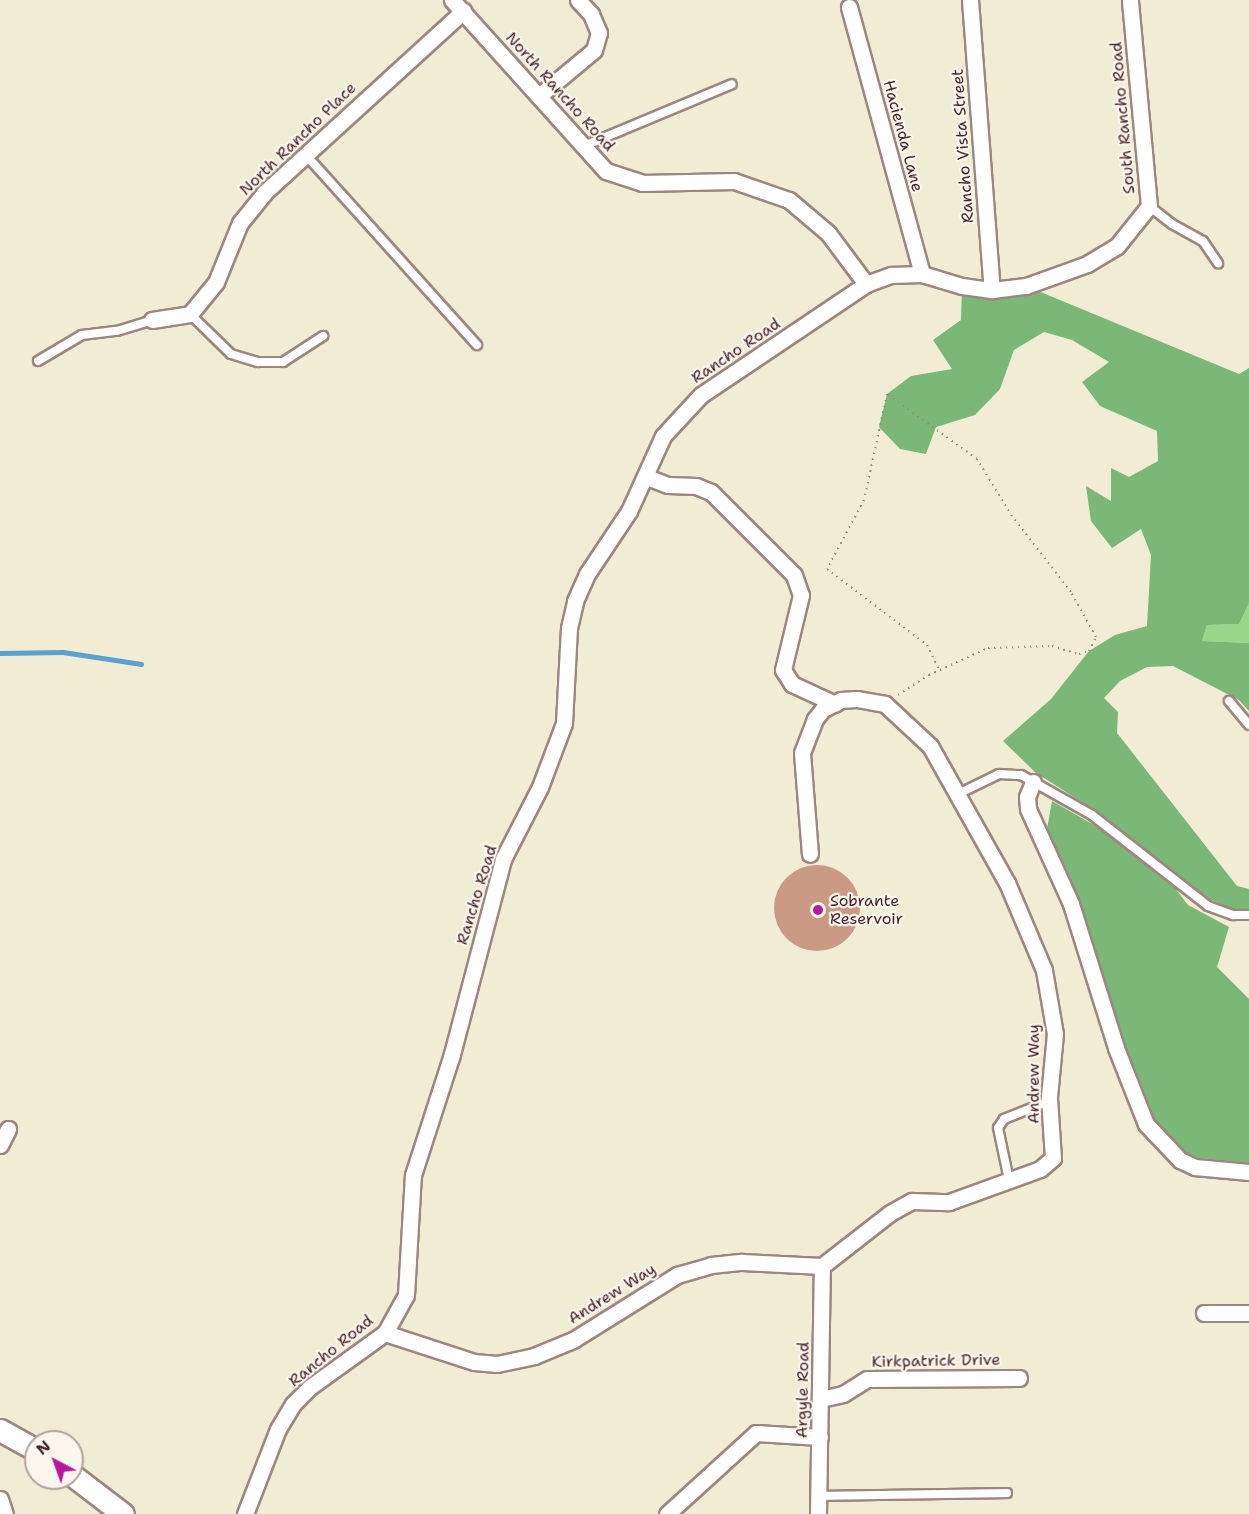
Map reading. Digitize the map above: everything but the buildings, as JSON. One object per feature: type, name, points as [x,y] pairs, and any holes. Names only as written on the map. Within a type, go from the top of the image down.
[{"type":"main road","points":[[1,1434],[24,1445]]},
{"type":"main road","points":[[84,1484],[123,1514]]},
{"type":"street","name":"North Rancho Road","points":[[452,0],[540,95],[606,171],[642,183],[734,181],[789,200],[828,232],[866,284]]},
{"type":"street","points":[[540,95],[594,50],[599,33],[591,14],[578,0]]},
{"type":"street","name":"Rancho Vista Street","points":[[970,0],[992,290]]},
{"type":"street","name":"South Rancho Road","points":[[866,284],[891,275],[922,274],[962,286],[992,290],[1026,286],[1087,264],[1117,246],[1149,206],[1130,0]]},
{"type":"street","name":"Hacienda Lane","points":[[849,7],[922,274]]},
{"type":"street","name":"North Rancho Place","points":[[190,314],[216,282],[240,223],[305,154],[463,11]]},
{"type":"street","name":"Rancho Road","points":[[245,1514],[278,1429],[293,1404],[310,1387],[385,1333],[406,1295],[415,1166],[452,1054],[503,859],[540,787],[564,723],[569,628],[575,601],[586,574],[629,511],[663,436],[701,395],[866,284]]},
{"type":"street","points":[[152,320],[190,314]]},
{"type":"street","points":[[646,477],[668,485],[696,486],[711,492],[794,575],[801,595],[783,670],[792,684],[835,704]]},
{"type":"street","points":[[810,854],[802,753],[815,719],[835,704],[856,699],[885,704]]},
{"type":"street","name":"Andrew Way","points":[[385,1333],[450,1356],[497,1365],[534,1356],[573,1340],[657,1286],[711,1265],[742,1262],[822,1266],[890,1213],[912,1201],[948,1202],[1010,1182],[1040,1169],[1053,1158],[1049,1101],[1055,1034],[1044,970],[1007,883],[930,746],[885,704]]},
{"type":"street","points":[[1033,782],[1027,797],[1028,809],[1071,904],[1116,1048],[1146,1124],[1180,1160],[1195,1167],[1249,1172]]},
{"type":"street","points":[[0,1145],[8,1129]]},
{"type":"street","name":"Argyle Road","points":[[818,1514],[822,1266]]},
{"type":"street","points":[[1204,1313],[1249,1313]]},
{"type":"street","name":"Kirkpatrick Drive","points":[[821,1399],[843,1394],[867,1379],[1019,1378]]},
{"type":"street","points":[[667,1514],[756,1433],[820,1437]]},
{"type":"street","points":[[0,1499],[6,1514]]},
{"type":"lane","points":[[583,147],[732,84]]},
{"type":"lane","points":[[305,154],[477,345]]},
{"type":"lane","points":[[1149,206],[1203,241],[1218,263]]},
{"type":"lane","points":[[190,314],[231,354],[258,362],[283,362],[323,336]]},
{"type":"lane","points":[[38,361],[82,335],[117,332],[152,320]]},
{"type":"lane","points":[[1229,701],[1249,725]]},
{"type":"lane","points":[[958,794],[999,774],[1021,775],[1092,815],[1208,906],[1233,915],[1249,915]]},
{"type":"lane","points":[[1010,1182],[998,1128],[1004,1119],[1049,1101]]},
{"type":"lane","points":[[818,1496],[1007,1493]]},
{"type":"path","points":[[885,704],[939,670],[988,648],[1052,646],[1079,654],[1089,651],[1096,637],[1071,592],[1011,516],[977,459],[887,394],[864,500],[827,569],[927,645],[939,670]]},
{"type":"green space","points":[[962,286],[1026,286],[1239,374],[1249,368],[1249,603],[1239,624],[1207,625],[1202,641],[1249,643],[1249,711],[1239,700],[1173,666],[1147,667],[1120,681],[1104,698],[1118,712],[1117,733],[1237,886],[1249,889],[1249,909],[1235,912],[1206,897],[1096,811],[1036,773],[1003,741],[1051,699],[1089,651],[1115,635],[1147,626],[1151,555],[1141,529],[1112,548],[1091,521],[1086,486],[1111,501],[1111,468],[1129,477],[1158,461],[1157,431],[1100,406],[1082,382],[1109,362],[1072,340],[1044,332],[1014,350],[1000,389],[975,415],[936,427],[926,454],[900,449],[879,427],[887,394],[911,376],[952,369],[933,340],[961,320]]},
{"type":"green space","points":[[1249,603],[1249,643],[1202,641],[1207,625],[1239,624]]},
{"type":"green space","points":[[1052,801],[1101,829],[1168,879],[1188,905],[1229,927],[1217,967],[1249,999],[1249,1163],[1198,1158],[1183,1151],[1149,1115],[1046,835]]},
{"type":"waterway","points":[[0,653],[63,652],[141,664]]},
{"type":"place","name":"Sobrante Reservoir","points":[[818,910]]}]
